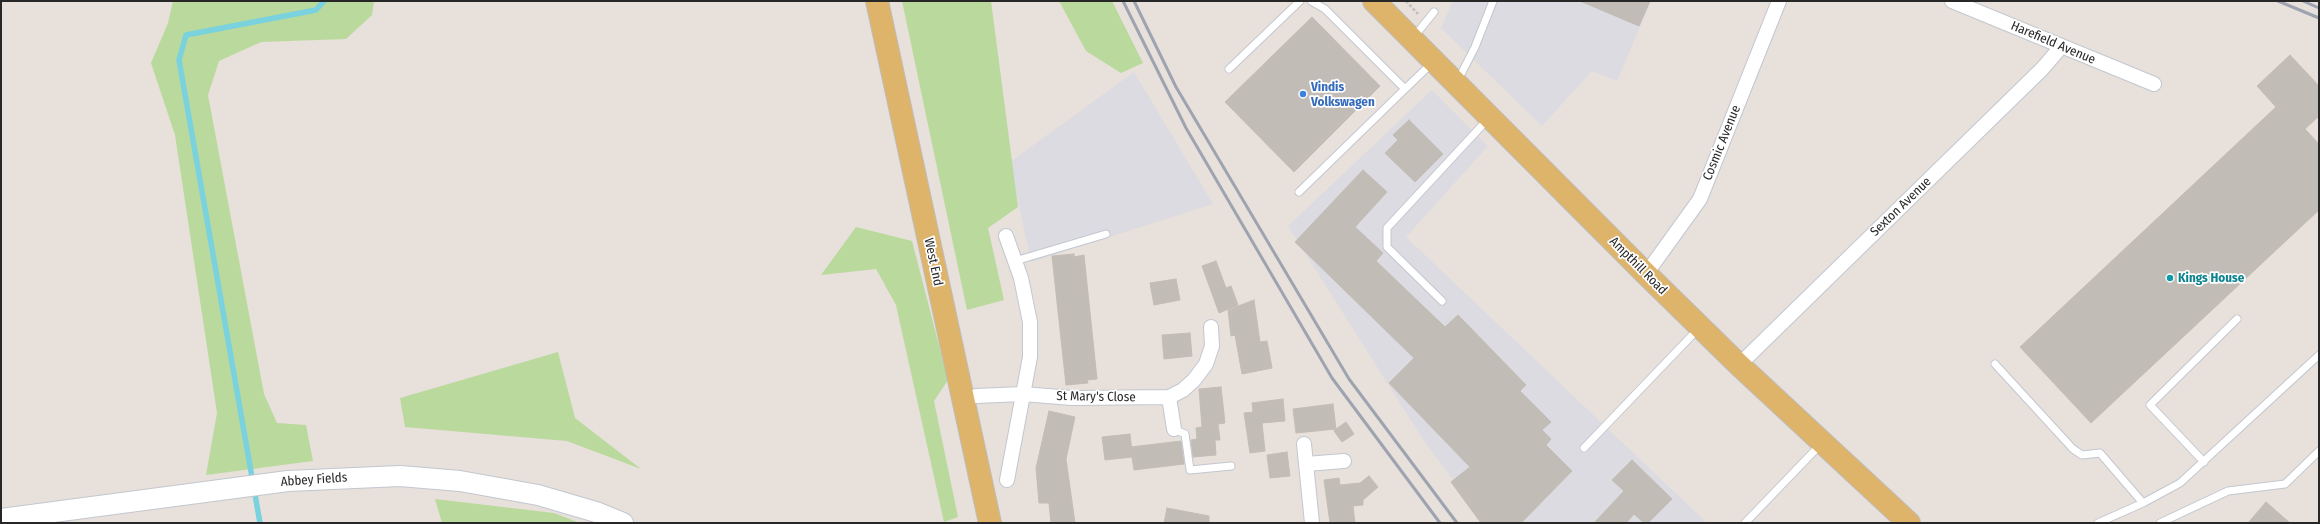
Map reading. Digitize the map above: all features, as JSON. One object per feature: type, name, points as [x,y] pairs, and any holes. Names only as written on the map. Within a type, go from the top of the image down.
[{"type":"main road","name":"West End","points":[[877,1],[990,523]]},
{"type":"main road","name":"Ampthill Road","points":[[1374,1],[1700,327],[1908,523]]},
{"type":"street","name":"Cosmic Avenue","points":[[1646,274],[1700,199],[1779,1]]},
{"type":"street","name":"Harefield Avenue","points":[[1952,1],[2154,84]]},
{"type":"street","name":"Sexton Avenue","points":[[1739,364],[2042,69],[2061,47]]},
{"type":"street","points":[[1006,236],[1021,278],[1030,322],[1030,357],[1007,480]]},
{"type":"street","name":"St Mary's Close","points":[[962,399],[976,396],[1023,394],[1072,398],[1169,397],[1183,390],[1194,380],[1206,364],[1212,346],[1211,327]]},
{"type":"street","points":[[1169,397],[1174,429]]},
{"type":"street","points":[[1304,444],[1312,523]]},
{"type":"street","points":[[1306,464],[1344,462]]},
{"type":"street","name":"Abbey Fields","points":[[1,519],[288,481],[366,476],[428,477],[460,481],[538,495],[596,512],[623,523]]},
{"type":"lane","points":[[1229,69],[1300,1]]},
{"type":"lane","points":[[1311,1],[1325,9],[1405,89]]},
{"type":"lane","points":[[1456,84],[1475,47],[1494,1]]},
{"type":"lane","points":[[1411,39],[1434,12]]},
{"type":"lane","points":[[1300,192],[1433,61]]},
{"type":"lane","points":[[1442,301],[1387,247],[1387,228],[1490,118]]},
{"type":"lane","points":[[1015,261],[1106,234]]},
{"type":"lane","points":[[2204,462],[2150,405],[2237,320]]},
{"type":"lane","points":[[1584,448],[1700,327]]},
{"type":"lane","points":[[2098,523],[2143,503],[2180,483],[2319,355]]},
{"type":"lane","points":[[1995,364],[2073,449],[2082,455],[2100,453],[2143,503]]},
{"type":"lane","points":[[1174,429],[1185,434],[1190,470],[1231,466]]},
{"type":"lane","points":[[1745,523],[1822,443]]},
{"type":"lane","points":[[2160,523],[2228,492],[2285,484],[2319,451]]},
{"type":"path","points":[[1406,1],[1425,22]]},
{"type":"shaded area","points":[[1453,1],[1651,1],[1617,81],[1592,71],[1542,126],[1441,28]]},
{"type":"shaded area","points":[[1134,72],[1213,204],[1031,262],[1010,162]]},
{"type":"shaded area","points":[[1432,90],[1488,146],[1406,237],[1707,523],[1485,523],[1422,438],[1288,226]]},
{"type":"green space","points":[[173,1],[374,1],[372,15],[346,39],[261,42],[219,61],[208,95],[264,394],[277,423],[306,425],[313,461],[206,475],[217,413],[175,135],[151,63],[168,23]]},
{"type":"green space","points":[[902,1],[991,1],[1018,207],[988,228],[1004,300],[967,310]]},
{"type":"green space","points":[[1059,1],[1112,1],[1143,63],[1121,73],[1086,51]]},
{"type":"green space","points":[[856,227],[912,241],[948,380],[934,401],[958,517],[944,522],[896,305],[876,269],[821,275]]},
{"type":"green space","points":[[558,352],[575,418],[641,469],[567,441],[405,427],[400,398]]},
{"type":"green space","points":[[435,499],[554,513],[580,523],[442,523]]},
{"type":"building","points":[[1580,1],[1650,1],[1639,26]]},
{"type":"building","name":"Vindis Volkswagen","points":[[1312,17],[1380,86],[1294,172],[1225,102]]},
{"type":"building","name":"Kings House","points":[[2290,55],[2319,86],[2319,116],[2305,129],[2319,144],[2319,210],[2091,423],[2020,347],[2276,107],[2257,86]]},
{"type":"building","points":[[1409,120],[1443,154],[1415,182],[1385,153],[1398,140],[1393,135]]},
{"type":"building","points":[[1363,170],[1387,192],[1355,227],[1383,253],[1376,261],[1445,327],[1458,315],[1526,385],[1520,391],[1551,422],[1542,430],[1551,439],[1546,445],[1572,471],[1521,523],[1481,523],[1451,482],[1470,467],[1389,383],[1414,358],[1295,242]]},
{"type":"building","points":[[1074,254],[1074,257],[1084,255],[1097,379],[1087,380],[1088,383],[1066,385],[1052,256]]},
{"type":"building","points":[[1216,261],[1226,288],[1231,286],[1238,305],[1219,313],[1202,266]]},
{"type":"building","points":[[1176,279],[1180,300],[1154,305],[1150,283]]},
{"type":"building","points":[[1254,300],[1260,342],[1267,341],[1272,368],[1242,374],[1235,335],[1231,336],[1228,310]]},
{"type":"building","points":[[1190,333],[1192,356],[1164,359],[1162,335]]},
{"type":"building","points":[[1221,387],[1225,423],[1218,424],[1220,440],[1215,440],[1216,455],[1193,457],[1191,440],[1197,439],[1196,428],[1202,427],[1199,389]]},
{"type":"building","points":[[1283,399],[1285,421],[1262,423],[1265,451],[1250,453],[1244,413],[1253,412],[1252,403]]},
{"type":"building","points":[[1333,404],[1336,429],[1296,433],[1293,409]]},
{"type":"building","points":[[1049,411],[1075,417],[1066,459],[1075,523],[1051,523],[1049,503],[1039,503],[1036,468]]},
{"type":"building","points":[[1346,422],[1354,434],[1342,442],[1334,431]]},
{"type":"building","points":[[1130,434],[1131,447],[1181,441],[1184,464],[1134,470],[1132,457],[1105,460],[1102,437]]},
{"type":"building","points":[[1287,452],[1290,476],[1270,478],[1267,455]]},
{"type":"building","points":[[1632,460],[1672,499],[1648,523],[1644,523],[1634,514],[1626,523],[1594,523],[1624,491],[1612,480]]},
{"type":"building","points":[[1369,476],[1378,487],[1363,500],[1363,505],[1353,506],[1355,523],[1330,523],[1324,480],[1339,478],[1340,485],[1360,483]]},
{"type":"building","points":[[2266,502],[2290,523],[2248,523]]},
{"type":"building","points":[[1167,508],[1209,516],[1209,523],[1164,523]]},
{"type":"waterway","points":[[260,523],[179,60],[186,35],[316,10],[324,1]]},
{"type":"railway","points":[[1123,1],[1186,128],[1332,378],[1440,523]]},
{"type":"railway","points":[[1134,1],[1176,87],[1349,379],[1457,523]]},
{"type":"railway","points":[[2278,1],[2319,18]]},
{"type":"railway","points":[[2303,1],[2319,8]]},
{"type":"place","name":"Vindis Volkswagen","points":[[1303,94]]},
{"type":"place","name":"Kings House","points":[[2170,278]]}]
